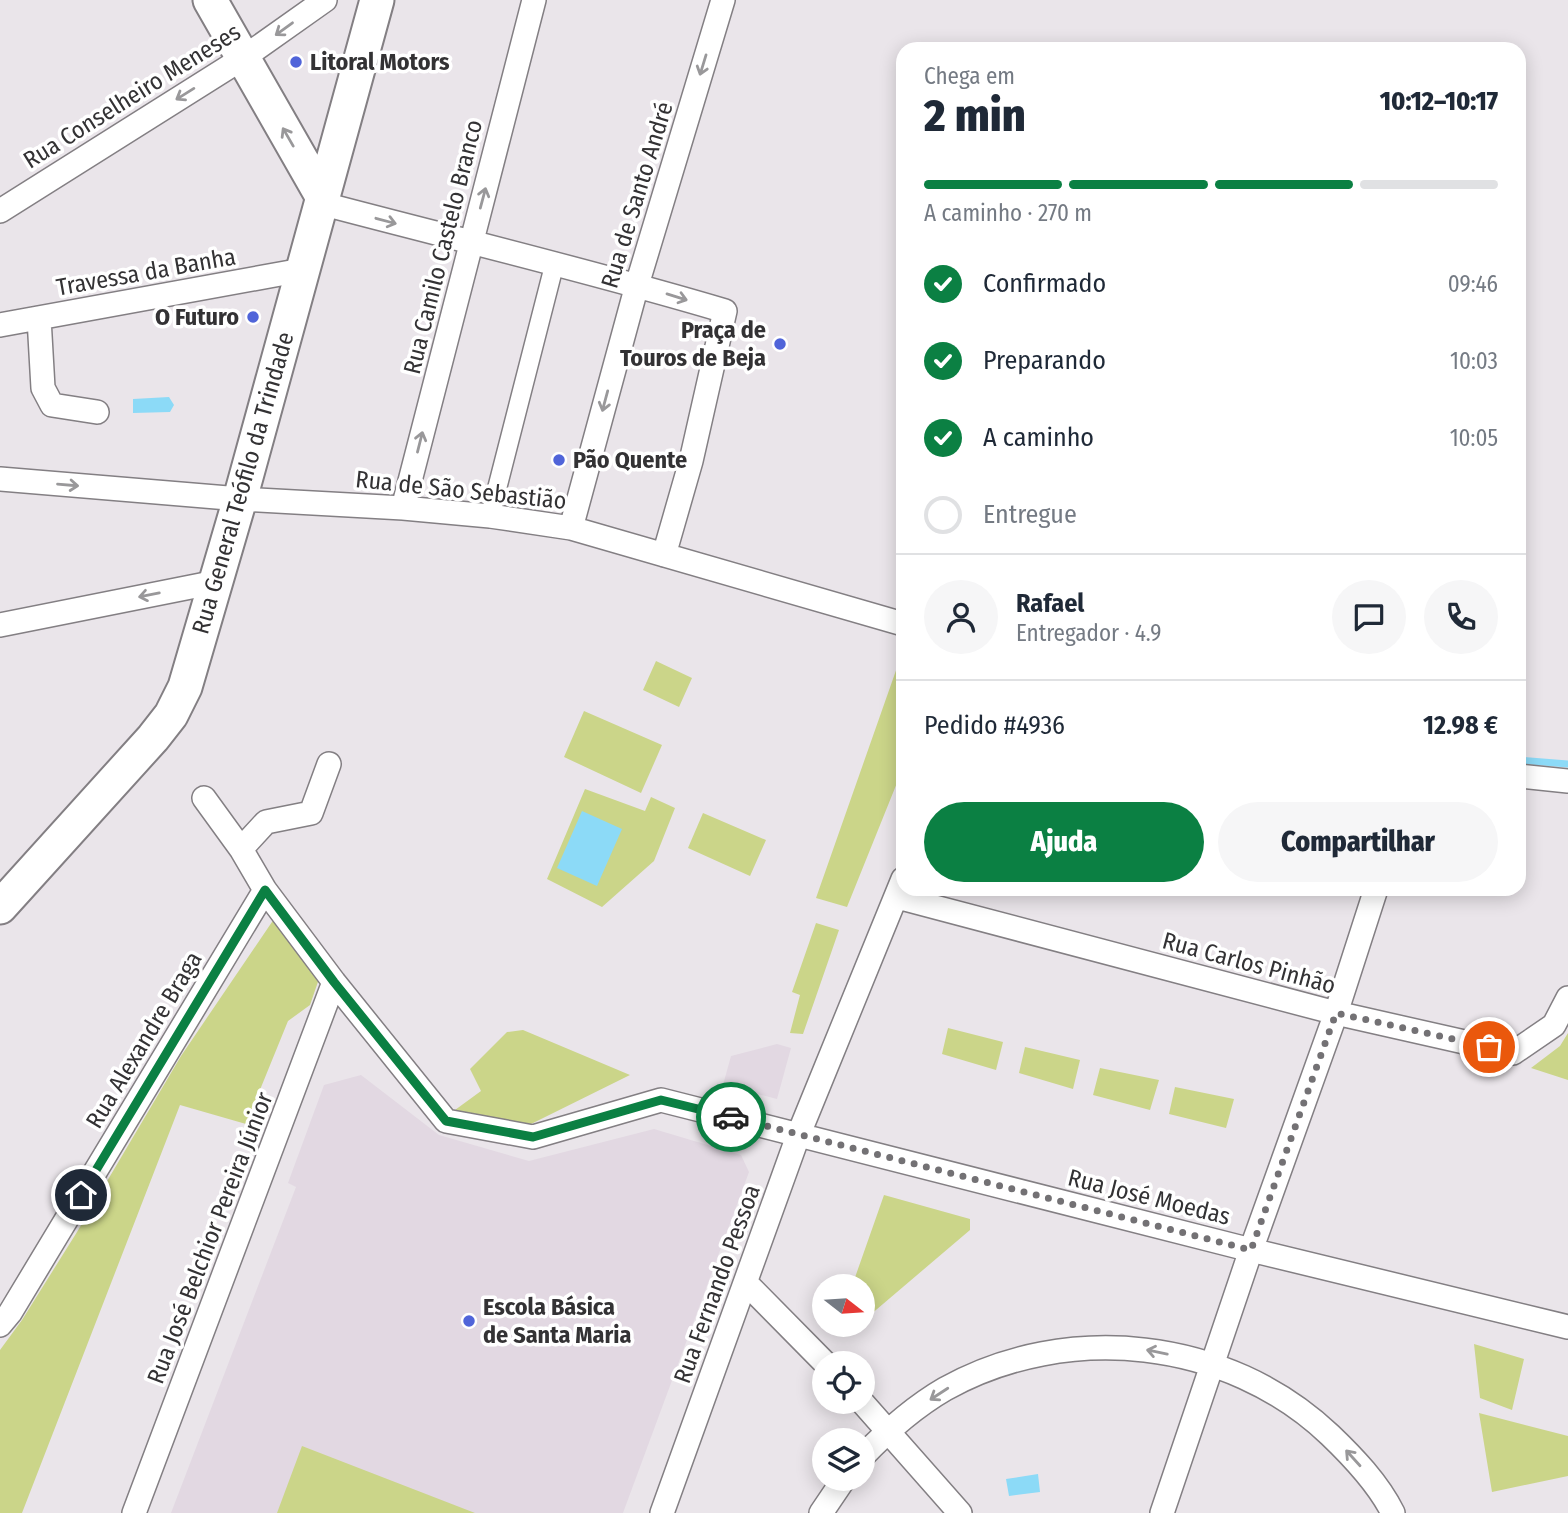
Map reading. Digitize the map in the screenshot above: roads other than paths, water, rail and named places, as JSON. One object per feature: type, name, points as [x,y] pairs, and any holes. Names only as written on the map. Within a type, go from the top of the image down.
[{"type":"main road","points":[[209,0],[321,200]]},
{"type":"main road","name":"Rua General Teófilo da Trindade","points":[[0,907],[153,738],[171,715],[185,687],[240,499],[377,0]]},
{"type":"street","name":"Rua Conselheiro Meneses","points":[[0,211],[243,58],[325,0]]},
{"type":"street","name":"Rua Camilo Castelo Branco","points":[[403,508],[534,0]]},
{"type":"street","name":"Rua de Santo André","points":[[571,528],[636,285],[723,0]]},
{"type":"street","points":[[321,200],[471,243],[555,262],[725,311],[691,461],[664,555]]},
{"type":"street","points":[[490,516],[555,262]]},
{"type":"street","name":"Travessa da Banha","points":[[0,325],[302,270]]},
{"type":"street","points":[[39,318],[43,388],[52,405],[97,412]]},
{"type":"street","name":"Rua de São Sebastião","points":[[0,479],[240,499],[403,508],[490,516],[571,528],[896,622]]},
{"type":"street","points":[[0,625],[216,582]]},
{"type":"street","points":[[241,849],[266,822],[311,813],[329,764]]},
{"type":"street","points":[[1526,777],[1568,781]]},
{"type":"street","name":"Rua José Moedas","points":[[204,798],[241,849],[265,890],[334,982],[446,1121],[533,1137],[661,1100],[1251,1250],[1568,1327]]},
{"type":"street","name":"Rua Alexandre Braga","points":[[0,1325],[10,1313],[265,890]]},
{"type":"street","name":"Rua Fernando Pessoa","points":[[662,1513],[799,1136],[897,896]]},
{"type":"street","name":"Rua Carlos Pinhão","points":[[928,896],[1336,1013],[1513,1053],[1553,1025],[1568,998]]},
{"type":"street","points":[[1161,1513],[1336,1013],[1374,896]]},
{"type":"street","name":"Rua José Belchior Pereira Júnior","points":[[134,1513],[334,982]]},
{"type":"street","points":[[747,1284],[813,1351]]},
{"type":"street","points":[[875,1443],[888,1429],[944,1390],[1008,1362],[1075,1348],[1143,1349],[1214,1364],[1264,1386],[1312,1418],[1354,1458],[1393,1513]]},
{"type":"street","points":[[874,1414],[960,1513]]},
{"type":"street","points":[[821,1513],[836,1491]]},
{"type":"water","points":[[169,397],[174,405],[170,412],[133,413],[133,399]]},
{"type":"water","points":[[582,811],[622,829],[597,886],[557,868]]},
{"type":"water","points":[[1038,1474],[1040,1492],[1009,1496],[1006,1479]]},
{"type":"waterway","points":[[1526,761],[1568,764]]},
{"type":"place","name":"Litoral Motors","points":[[296,62]]},
{"type":"place","name":"O Futuro","points":[[253,317]]},
{"type":"place","name":"Praça de Touros de Beja","points":[[780,344]]},
{"type":"place","name":"Pão Quente","points":[[559,460]]},
{"type":"place","name":"Escola Básica de Santa Maria","points":[[469,1321]]}]
